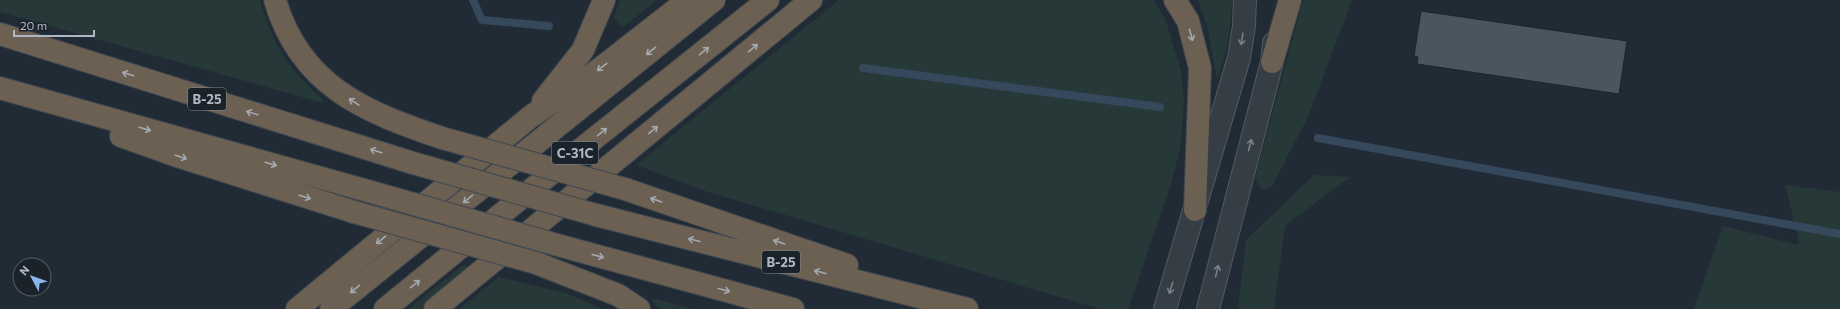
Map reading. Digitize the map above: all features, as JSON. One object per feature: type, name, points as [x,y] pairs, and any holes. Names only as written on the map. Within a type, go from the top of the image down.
[{"type":"highway","points":[[276,0],[288,33],[301,54],[314,70],[329,84],[364,108],[398,123],[442,138],[625,189],[974,309]]},
{"type":"highway","points":[[530,117],[583,50],[604,0]]},
{"type":"highway","points":[[298,309],[530,117],[588,78],[688,0]]},
{"type":"highway","name":"C-31C","points":[[331,309],[714,0]]},
{"type":"highway","name":"C-31C","points":[[384,309],[768,0]]},
{"type":"highway","points":[[435,309],[811,0]]},
{"type":"highway","points":[[1175,0],[1188,21],[1200,68],[1195,210]]},
{"type":"highway","points":[[1272,62],[1290,0]]},
{"type":"highway","name":"B-25","points":[[0,34],[413,163],[596,215],[967,309]]},
{"type":"highway","points":[[0,88],[561,246],[793,309]]},
{"type":"highway","points":[[0,92],[174,155],[354,212],[536,263],[618,295],[639,309]]},
{"type":"street","points":[[1165,309],[1239,58],[1244,26],[1245,0]]},
{"type":"street","points":[[1208,309],[1272,62],[1280,0]]},
{"type":"green space","points":[[0,0],[260,0],[270,30],[283,54],[300,77],[322,99],[323,103],[0,12]]},
{"type":"green space","points":[[620,0],[657,0],[622,28],[614,18]]},
{"type":"green space","points":[[839,0],[1153,0],[1165,18],[1181,71],[1184,101],[1181,146],[1171,184],[1128,309],[1100,309],[708,192],[636,165]]},
{"type":"green space","points":[[1198,0],[1232,0],[1228,41],[1217,80],[1207,25]]},
{"type":"green space","points":[[1303,0],[1352,0],[1308,117],[1271,188],[1261,190],[1255,178]]},
{"type":"green space","points":[[1314,175],[1350,177],[1285,226],[1274,309],[1238,309],[1246,240]]},
{"type":"green space","points":[[1785,185],[1840,192],[1840,309],[1694,309],[1723,226],[1798,245],[1799,241]]},
{"type":"green space","points":[[463,265],[469,267],[421,309],[408,309]]},
{"type":"green space","points":[[499,277],[569,294],[602,309],[459,309]]},
{"type":"green space","points":[[653,299],[693,309],[661,309],[654,303]]},
{"type":"building","points":[[1421,11],[1627,41],[1619,94],[1417,64],[1418,57],[1414,56]]},
{"type":"waterway","points":[[473,0],[482,20],[549,26]]},
{"type":"waterway","points":[[863,68],[1160,107]]},
{"type":"waterway","points":[[1318,138],[1840,234]]}]
